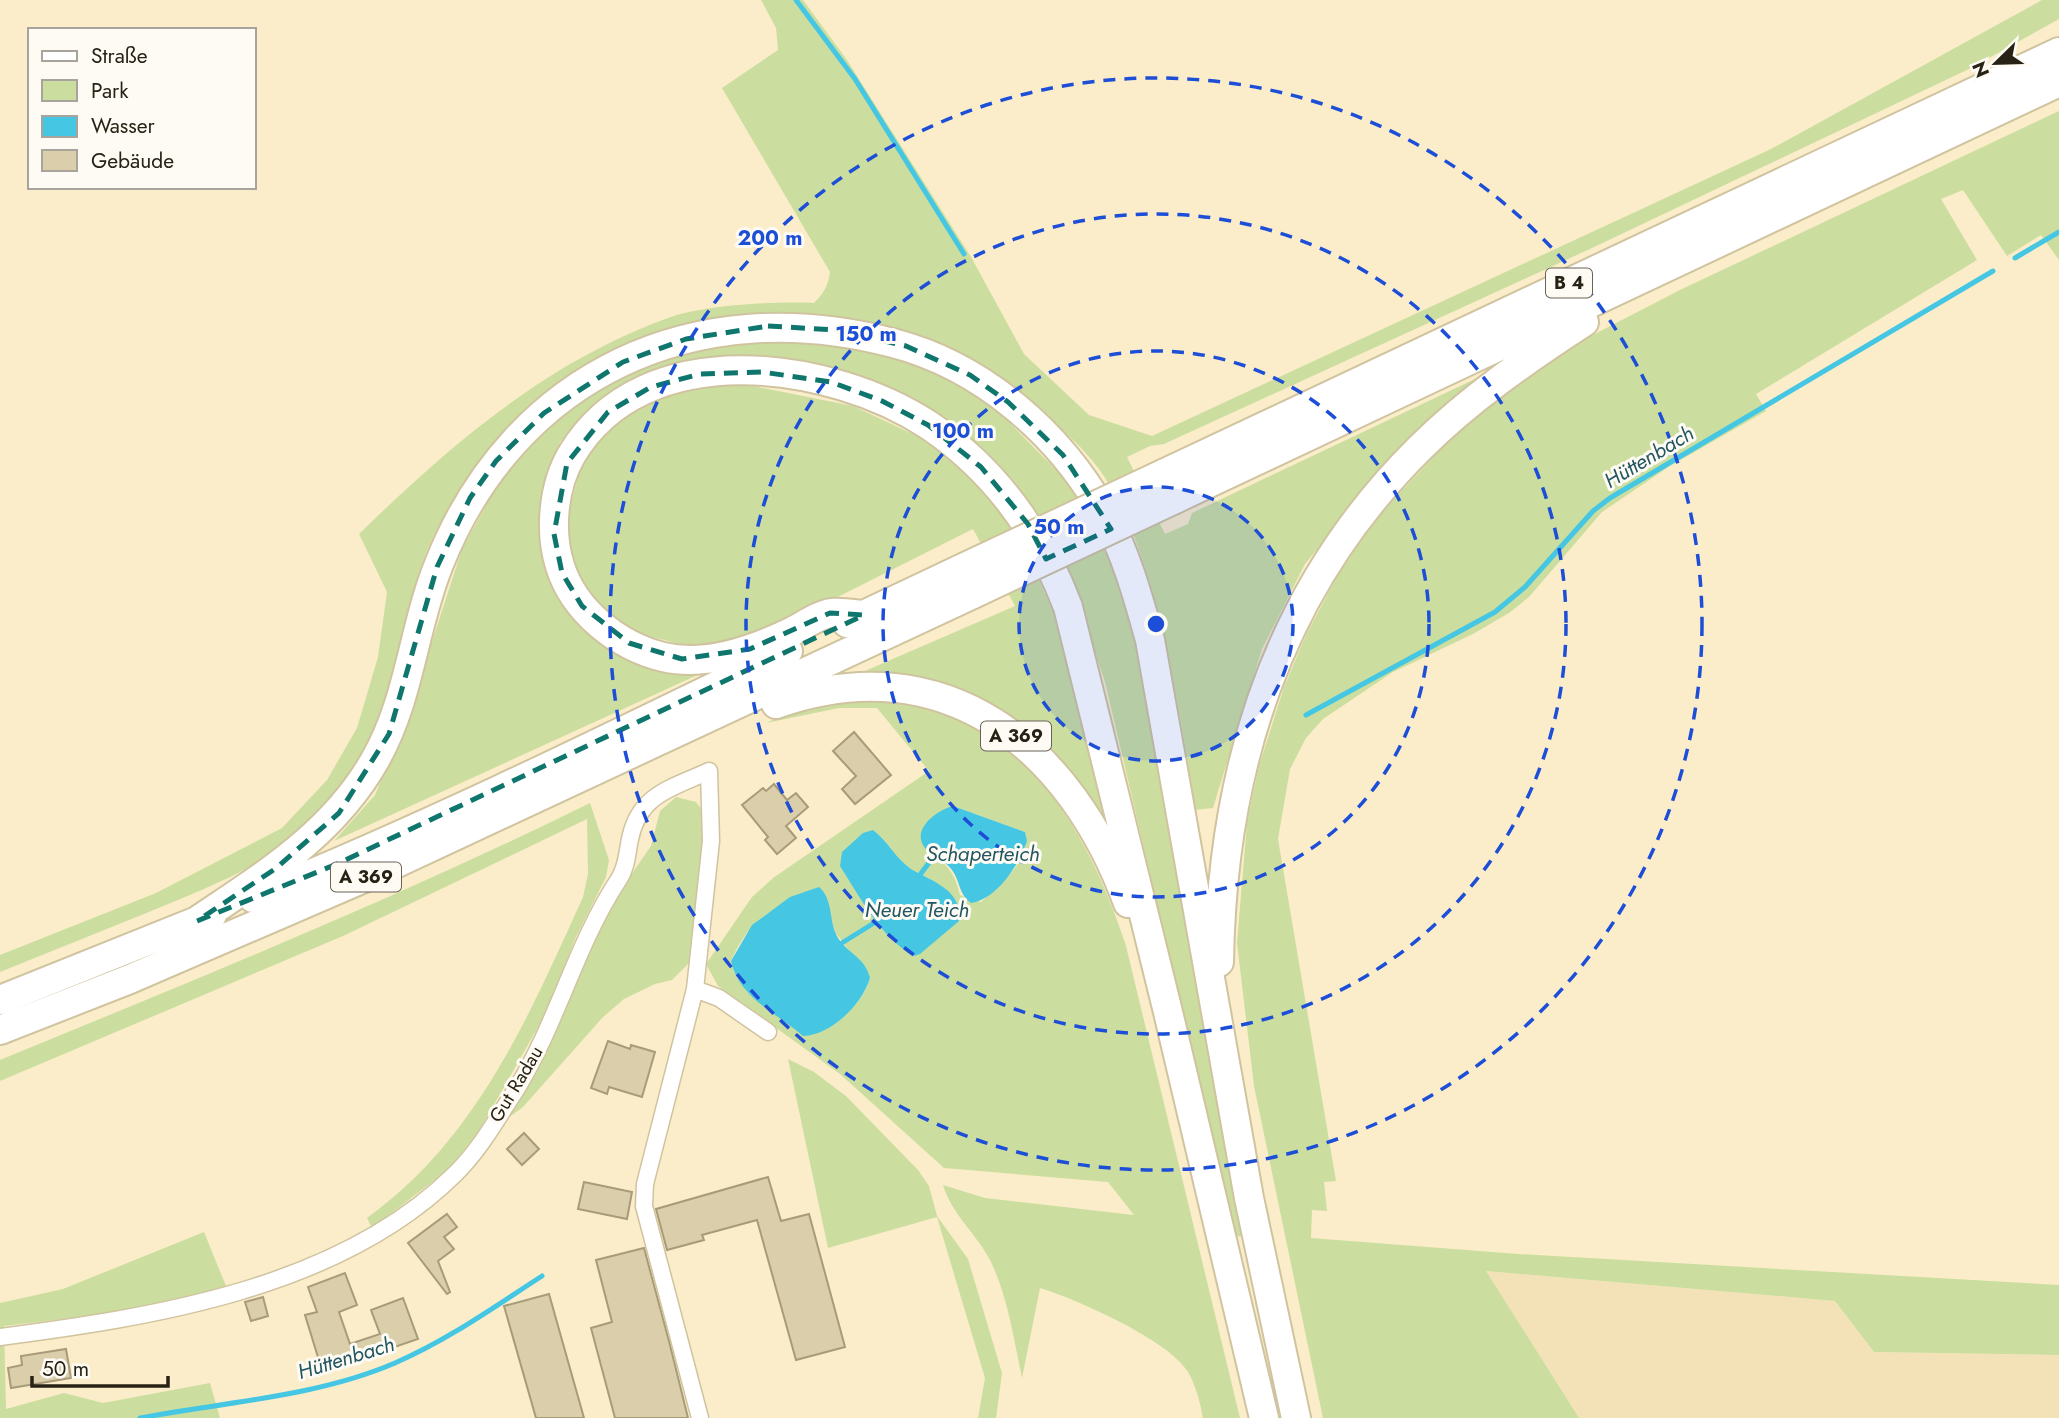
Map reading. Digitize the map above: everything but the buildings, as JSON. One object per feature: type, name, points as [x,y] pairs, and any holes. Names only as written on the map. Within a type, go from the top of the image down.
[{"type":"highway","points":[[2013,73],[2059,37]]},
{"type":"highway","name":"B 4","points":[[1353,384],[2059,51]]},
{"type":"highway","name":"B 4","points":[[1363,411],[2059,82]]},
{"type":"highway","points":[[1990,116],[2040,108],[2059,101]]},
{"type":"highway","points":[[1218,1033],[1221,908],[1231,811],[1242,762],[1266,687],[1309,592],[1333,553],[1385,485],[1451,419],[1525,363],[1669,268]]},
{"type":"highway","name":"A 369","points":[[197,921],[293,855],[339,813],[363,780],[389,734],[429,592],[458,519],[482,479],[526,429],[578,386],[660,346],[742,328],[807,326],[906,346],[970,375],[1009,402],[1044,434],[1084,480],[1106,516],[1134,584],[1150,640],[1218,1033],[1296,1418]]},
{"type":"highway","points":[[864,615],[830,613],[750,649],[702,659],[664,657],[629,643],[612,634],[582,606],[562,573],[554,534],[554,511],[566,463],[595,424],[635,394],[680,377],[738,371],[809,376],[856,390],[928,425],[981,467],[1028,524],[1057,578],[1068,607],[1168,1012]]},
{"type":"highway","name":"A 369","points":[[0,1030],[130,979],[348,885],[714,716],[1163,474],[1353,384]]},
{"type":"highway","name":"A 369","points":[[0,1000],[361,852],[864,615],[967,581],[1175,499],[1363,411]]},
{"type":"highway","name":"A 369","points":[[714,716],[739,720],[812,691],[867,684],[939,696],[997,723],[1017,737],[1045,764],[1094,834],[1123,889],[1168,1012],[1264,1418]]},
{"type":"street","name":"Gut Radau","points":[[0,1337],[117,1321],[212,1299],[310,1266],[352,1248],[387,1229],[424,1202],[457,1173],[478,1147],[536,1054],[604,900],[621,876],[638,813],[652,797],[709,771],[711,841],[695,989],[645,1184],[643,1206],[700,1418]]},
{"type":"street","points":[[695,989],[719,998],[768,1032]]},
{"type":"highlighted area","points":[[768,326],[837,330],[906,346],[970,375],[1008,402],[1063,455],[1106,516],[1111,529],[1046,559],[1028,524],[981,467],[928,425],[882,401],[831,382],[762,372],[700,374],[651,387],[608,412],[567,463],[554,534],[562,573],[582,606],[629,643],[682,659],[750,649],[830,613],[864,615],[337,864],[197,921],[275,869],[339,813],[389,734],[437,567],[470,498],[496,461],[544,413],[623,362],[686,339]]},
{"type":"shaded area","points":[[1485,1271],[1835,1301],[1874,1352],[2059,1355],[2059,1418],[1579,1418]]},
{"type":"green space","points":[[761,0],[803,0],[847,60],[971,257],[1024,354],[1089,415],[1152,436],[1771,149],[2042,0],[2059,0],[2059,19],[1971,68],[1592,248],[1164,444],[1150,446],[1127,457],[1165,534],[1188,524],[1192,513],[1475,379],[1399,450],[1305,564],[1262,649],[1213,808],[1195,810],[1182,726],[1163,633],[1137,543],[1119,503],[1099,469],[1080,447],[1046,416],[1010,390],[968,363],[923,340],[868,323],[812,314],[755,315],[698,324],[643,341],[592,365],[544,397],[489,449],[452,501],[424,558],[413,595],[398,672],[380,727],[344,791],[318,820],[272,854],[224,880],[0,972],[0,955],[156,893],[282,828],[327,780],[357,728],[378,657],[387,592],[359,534],[466,438],[543,381],[626,335],[671,317],[702,309],[814,303],[820,296],[827,285],[830,272],[722,88],[778,50],[776,28]]},
{"type":"green space","points":[[2059,111],[2059,260],[2041,235],[2007,256],[1963,190],[1941,199],[1977,260],[1756,394],[1766,411],[1670,466],[1602,512],[1529,597],[1509,613],[1473,634],[1393,672],[1323,719],[1306,738],[1290,769],[1278,839],[1336,1181],[1324,1182],[1327,1211],[1312,1210],[1311,1238],[1518,1254],[2059,1285],[2059,1355],[1874,1352],[1835,1301],[1486,1271],[1579,1418],[1323,1418],[1254,1086],[1237,943],[1247,823],[1259,766],[1284,687],[1306,635],[1339,573],[1380,514],[1455,434],[1547,363],[1589,337],[1680,290]]},
{"type":"green space","points":[[835,341],[919,364],[968,391],[1005,418],[1068,482],[1110,562],[1146,675],[1242,1236],[1235,1237],[1105,682],[1071,581],[1028,504],[998,463],[913,397],[807,364],[662,370],[615,391],[560,442],[540,514],[585,629],[640,666],[702,673],[334,841],[375,795],[413,700],[462,549],[509,464],[576,404],[664,355],[721,345]]},
{"type":"green space","points":[[748,385],[853,406],[930,442],[990,493],[1026,552],[1060,626],[1117,856],[1042,749],[1013,718],[926,679],[865,671],[1015,606],[973,529],[764,634],[692,647],[632,632],[596,607],[571,562],[568,514],[586,449],[626,412],[682,388]]},
{"type":"green space","points":[[835,698],[911,705],[935,711],[972,727],[1005,748],[1034,774],[1058,804],[1098,873],[1126,946],[1240,1418],[1203,1418],[1188,1372],[1162,1347],[1098,1311],[1040,1288],[1022,1378],[1010,1319],[997,1276],[985,1252],[952,1206],[943,1185],[985,1198],[1134,1215],[1108,1182],[944,1168],[840,1074],[718,986],[706,964],[752,897],[773,878],[929,771],[877,708],[839,708],[766,723],[799,708]],"holes":[[[953,806],[1025,832],[1026,842],[1019,862],[1005,880],[981,902],[960,895],[949,869],[928,852]],[[905,864],[950,895],[958,911],[958,921]],[[824,892],[835,932],[870,978],[859,1001],[851,1009],[831,1019],[796,1030],[741,984],[731,961],[739,945],[757,922],[768,913]]]},
{"type":"green space","points":[[676,797],[696,802],[704,813],[705,833],[689,963],[672,980],[655,984],[624,999],[603,1017],[523,1107],[501,1123],[547,1049],[615,898],[651,846],[660,811]]},
{"type":"green space","points":[[590,803],[609,860],[606,877],[576,937],[546,1013],[479,1131],[449,1169],[372,1228],[367,1218],[406,1186],[440,1151],[469,1113],[520,1030],[583,897],[588,874],[587,819],[343,936],[0,1081],[0,1060],[224,968],[445,872]]},
{"type":"green space","points":[[788,1059],[814,1072],[846,1096],[918,1170],[929,1186],[937,1216],[968,1259],[1002,1373],[996,1418],[978,1418],[985,1378],[937,1217],[828,1248]]},
{"type":"green space","points":[[204,1232],[226,1286],[144,1307],[4,1326],[6,1409],[64,1393],[103,1403],[210,1383],[220,1418],[0,1418],[0,1303],[63,1289]]},
{"type":"water","name":"Schaperteich","points":[[953,806],[1025,832],[1027,841],[1006,880],[990,895],[971,903],[952,870],[923,846],[921,838],[925,824],[931,818]]},
{"type":"water","name":"Neuer Teich","points":[[873,830],[906,865],[945,888],[956,902],[959,921],[920,954],[914,956],[902,948],[881,927],[840,866],[842,852],[863,833]]},
{"type":"water","points":[[819,887],[827,897],[836,934],[844,946],[864,965],[870,978],[861,997],[845,1016],[825,1030],[803,1036],[750,995],[735,974],[731,961],[752,925],[790,897]]},
{"type":"waterway","points":[[796,0],[855,79],[964,254]]},
{"type":"waterway","name":"Hüttenbach","points":[[2015,258],[2059,232]]},
{"type":"waterway","name":"Hüttenbach","points":[[1306,715],[1495,612],[1525,587],[1593,511],[1610,498],[1993,271]]},
{"type":"waterway","name":"Hüttenbach","points":[[919,876],[938,851]]},
{"type":"waterway","name":"Hüttenbach","points":[[837,946],[882,918]]},
{"type":"waterway","name":"Hüttenbach","points":[[140,1418],[302,1391],[365,1374],[434,1344],[542,1276]]}]
